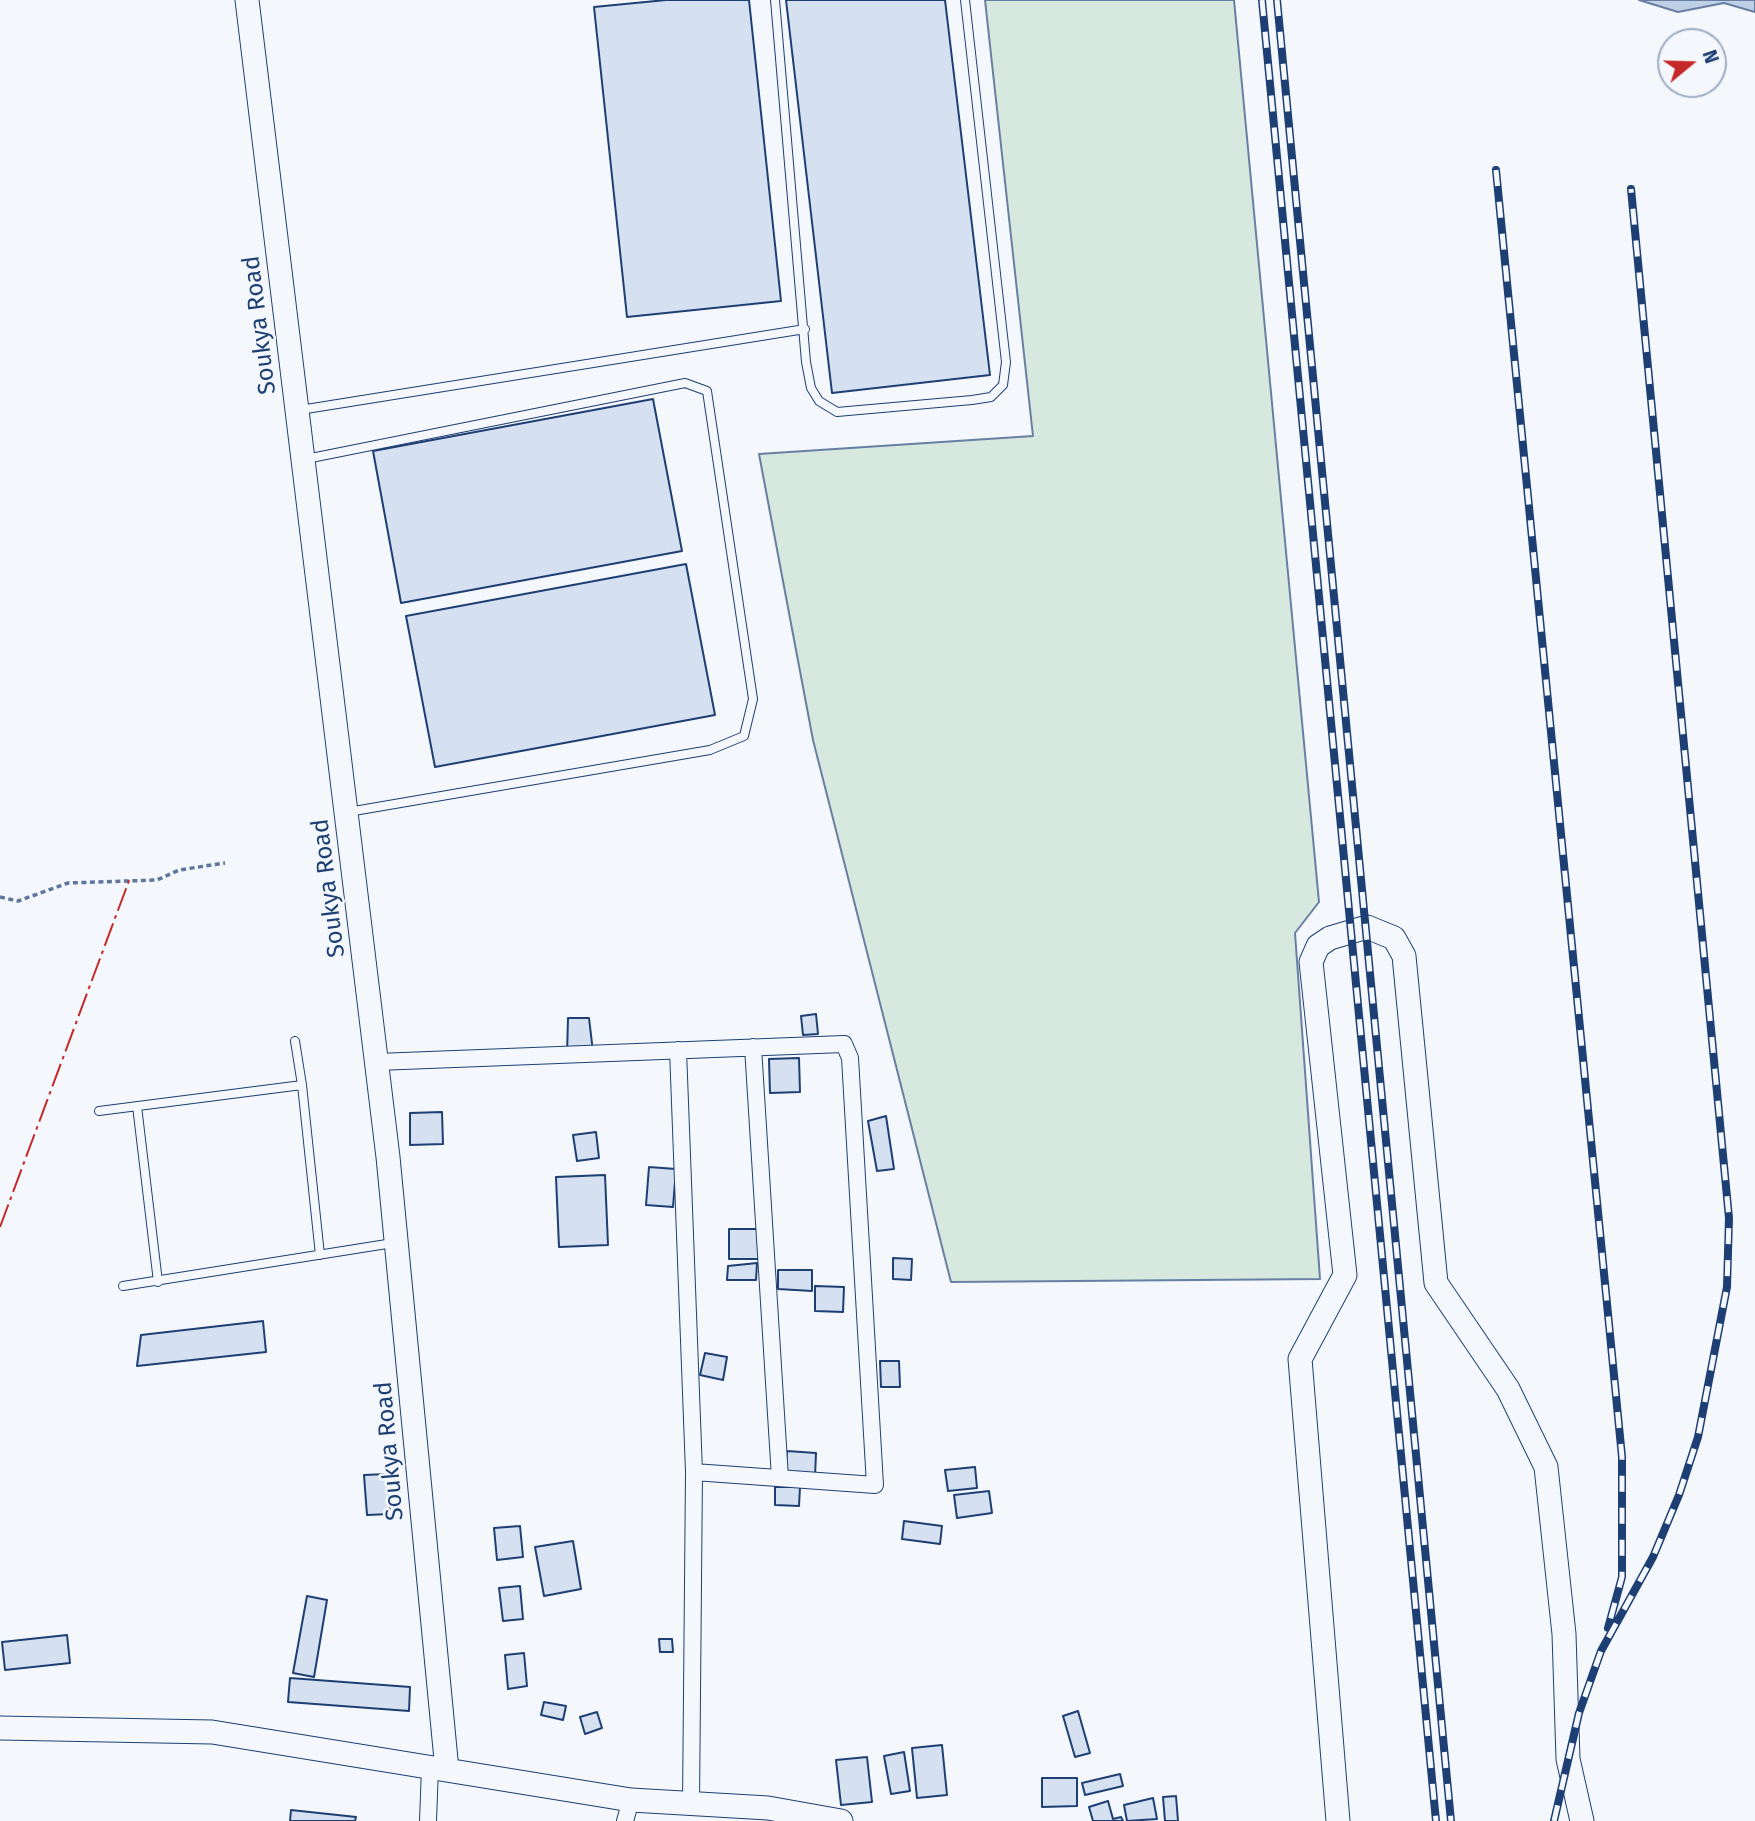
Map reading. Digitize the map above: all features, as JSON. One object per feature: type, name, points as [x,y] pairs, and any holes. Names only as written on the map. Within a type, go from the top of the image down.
[{"type":"main road","name":"Soukya Road","points":[[247,0],[377,1062],[396,1243],[438,1769]]},
{"type":"main road","points":[[1338,1821],[1300,1359],[1345,1275],[1311,962],[1318,946],[1331,937],[1367,927],[1394,938],[1404,956],[1436,1283],[1508,1389],[1546,1467],[1564,1634],[1568,1759],[1582,1821]]},
{"type":"main road","points":[[0,1728],[212,1732],[438,1769],[628,1811],[691,1804],[768,1808],[841,1821]]},
{"type":"street","points":[[377,1062],[844,1044],[850,1058],[875,1485],[694,1472]]},
{"type":"street","points":[[753,1047],[780,1478]]},
{"type":"street","points":[[678,1050],[694,1472],[691,1804]]},
{"type":"street","points":[[428,1821],[438,1769]]},
{"type":"lane","points":[[775,0],[811,388],[819,401],[837,412],[991,397],[1003,385],[1006,362],[965,0]]},
{"type":"lane","points":[[297,410],[805,329]]},
{"type":"lane","points":[[303,459],[685,383],[707,391],[753,699],[744,736],[710,750],[346,812]]},
{"type":"lane","points":[[295,1041],[320,1255]]},
{"type":"lane","points":[[99,1111],[302,1085]]},
{"type":"lane","points":[[137,1106],[158,1282]]},
{"type":"lane","points":[[123,1286],[396,1243]]},
{"type":"path","points":[[0,897],[18,901],[68,883],[157,880],[179,870],[225,863]]},
{"type":"shaded area","points":[[985,0],[1234,0],[1319,902],[1295,933],[1320,1279],[951,1282],[813,740],[759,454],[1033,436]]},
{"type":"water","points":[[1639,0],[1755,0],[1755,12],[1724,3],[1678,12]]},
{"type":"building","points":[[666,0],[749,0],[781,301],[627,317],[594,7]]},
{"type":"building","points":[[786,0],[945,0],[990,375],[832,393]]},
{"type":"building","points":[[653,399],[682,551],[401,603],[373,451]]},
{"type":"building","points":[[686,564],[715,715],[435,767],[406,616]]},
{"type":"building","points":[[816,1014],[818,1034],[803,1035],[801,1016]]},
{"type":"building","points":[[568,1018],[589,1018],[593,1052],[567,1054]]},
{"type":"building","points":[[799,1058],[800,1092],[770,1093],[769,1059]]},
{"type":"building","points":[[442,1112],[443,1144],[410,1145],[410,1113]]},
{"type":"building","points":[[886,1116],[894,1169],[877,1171],[868,1121]]},
{"type":"building","points":[[596,1132],[599,1158],[577,1161],[573,1135]]},
{"type":"building","points":[[649,1167],[676,1169],[673,1207],[646,1205]]},
{"type":"building","points":[[605,1175],[608,1245],[559,1247],[556,1177]]},
{"type":"building","points":[[729,1229],[763,1229],[763,1259],[729,1259]]},
{"type":"building","points":[[893,1258],[912,1259],[911,1280],[893,1279]]},
{"type":"building","points":[[757,1263],[756,1280],[727,1280],[728,1266]]},
{"type":"building","points":[[778,1270],[812,1270],[812,1291],[778,1289]]},
{"type":"building","points":[[815,1286],[844,1287],[843,1312],[815,1311]]},
{"type":"building","points":[[263,1321],[266,1352],[137,1366],[141,1335]]},
{"type":"building","points":[[705,1353],[727,1357],[723,1380],[700,1375]]},
{"type":"building","points":[[880,1361],[899,1361],[900,1387],[881,1387]]},
{"type":"building","points":[[787,1451],[816,1453],[815,1477],[785,1475]]},
{"type":"building","points":[[975,1467],[977,1488],[948,1491],[945,1470]]},
{"type":"building","points":[[388,1474],[390,1514],[367,1515],[364,1475]]},
{"type":"building","points":[[775,1487],[800,1487],[799,1506],[775,1505]]},
{"type":"building","points":[[989,1491],[992,1513],[957,1518],[954,1495]]},
{"type":"building","points":[[904,1521],[942,1526],[940,1544],[902,1539]]},
{"type":"building","points":[[520,1526],[523,1557],[497,1560],[494,1528]]},
{"type":"building","points":[[573,1541],[581,1589],[544,1596],[535,1547]]},
{"type":"building","points":[[520,1586],[523,1619],[503,1621],[499,1588]]},
{"type":"building","points":[[307,1596],[327,1600],[314,1677],[293,1673]]},
{"type":"building","points":[[67,1635],[70,1663],[5,1670],[2,1642]]},
{"type":"building","points":[[659,1639],[672,1639],[673,1652],[660,1652]]},
{"type":"building","points":[[524,1653],[527,1686],[508,1689],[505,1655]]},
{"type":"building","points":[[290,1678],[410,1687],[409,1711],[288,1702]]},
{"type":"building","points":[[544,1702],[566,1706],[563,1720],[541,1715]]},
{"type":"building","points":[[1078,1711],[1090,1753],[1075,1757],[1063,1716]]},
{"type":"building","points":[[597,1712],[602,1728],[585,1734],[580,1717]]},
{"type":"building","points":[[942,1745],[947,1795],[917,1798],[912,1748]]},
{"type":"building","points":[[904,1752],[910,1791],[891,1794],[884,1756]]},
{"type":"building","points":[[867,1757],[872,1802],[841,1805],[836,1760]]},
{"type":"building","points":[[1120,1774],[1123,1786],[1085,1795],[1082,1783]]},
{"type":"building","points":[[1042,1778],[1077,1778],[1077,1806],[1042,1807]]},
{"type":"building","points":[[1176,1796],[1178,1821],[1165,1821],[1163,1797]]},
{"type":"building","points":[[1153,1798],[1157,1819],[1127,1821],[1124,1805]]},
{"type":"building","points":[[1108,1801],[1113,1819],[1121,1817],[1123,1821],[1093,1821],[1089,1807]]},
{"type":"building","points":[[291,1810],[356,1817],[355,1821],[290,1821]]},
{"type":"railway","points":[[1262,0],[1436,1821]]},
{"type":"railway","points":[[1277,0],[1451,1821]]},
{"type":"railway","points":[[1496,170],[1622,1457],[1622,1577],[1608,1628]]},
{"type":"railway","points":[[1554,1821],[1579,1713],[1601,1651],[1653,1557],[1679,1495],[1698,1437],[1727,1287],[1729,1218],[1631,189]]},
{"type":"power","points":[[0,1227],[130,878]]}]
